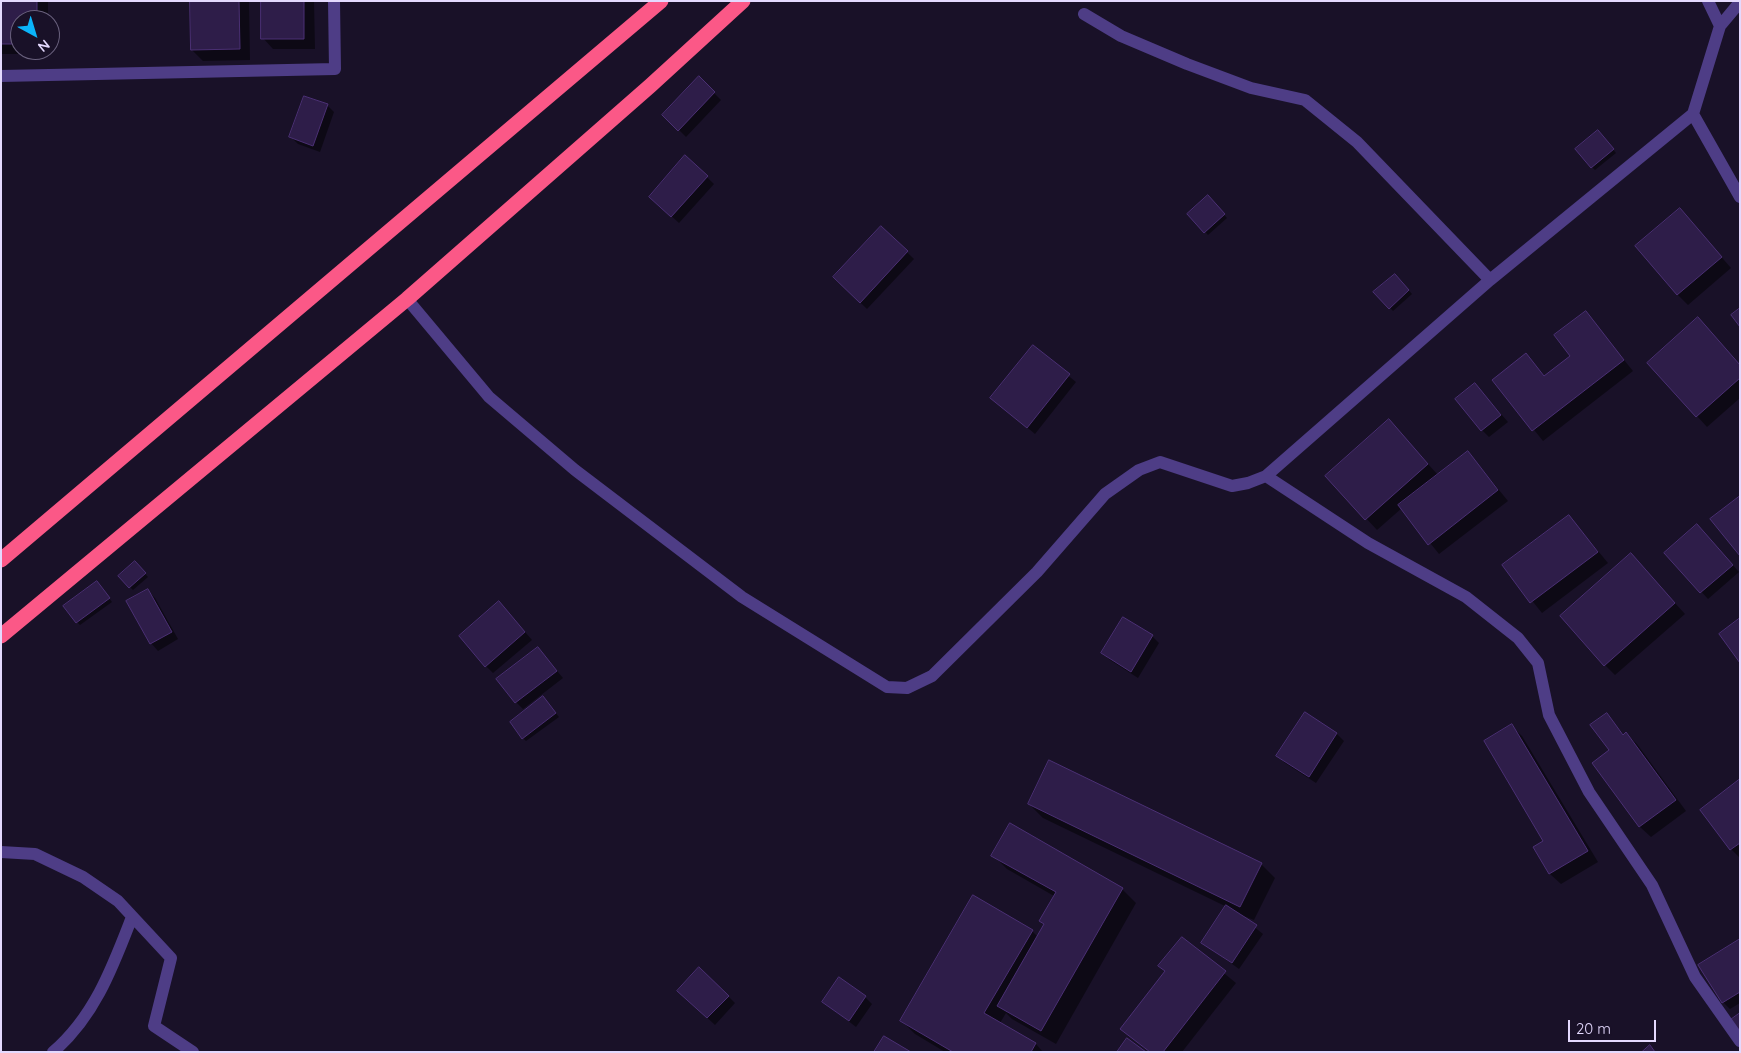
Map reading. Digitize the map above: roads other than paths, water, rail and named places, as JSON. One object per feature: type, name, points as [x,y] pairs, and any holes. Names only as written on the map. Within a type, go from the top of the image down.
[{"type":"highway","points":[[1,560],[661,1]]},
{"type":"highway","points":[[1,636],[407,299],[650,86],[743,1]]},
{"type":"street","points":[[1,76],[335,68],[334,1]]},
{"type":"street","points":[[1708,1],[1720,26]]},
{"type":"street","points":[[407,299],[489,397],[575,470],[742,597],[888,687],[908,688],[932,676],[1037,572],[1105,494],[1139,470],[1160,462],[1232,486],[1248,483],[1266,476],[1490,280],[1693,114],[1720,26],[1740,2]]},
{"type":"street","points":[[1084,14],[1120,36],[1186,64],[1251,88],[1305,100],[1357,142],[1490,280]]},
{"type":"street","points":[[1693,114],[1740,197]]},
{"type":"street","points":[[1266,476],[1368,542],[1466,597],[1523,644],[1538,663],[1549,715],[1590,792],[1652,885],[1695,977],[1740,1041]]},
{"type":"street","points":[[1,852],[35,854],[83,877],[118,901],[171,958],[154,1026],[193,1052]]},
{"type":"street","points":[[54,1052],[68,1040],[95,1004],[132,917]]}]
